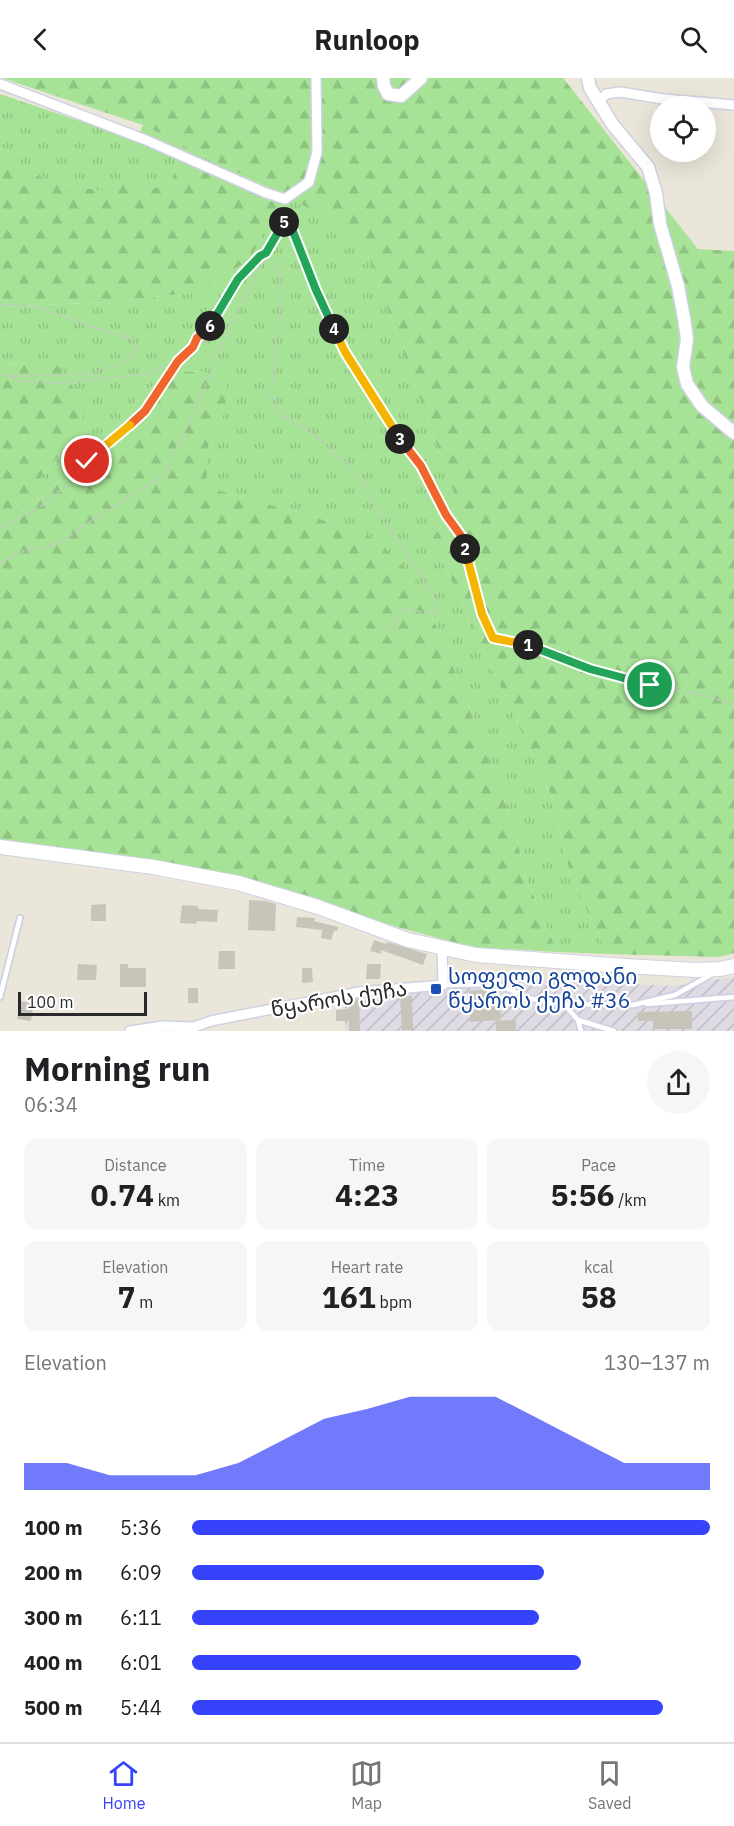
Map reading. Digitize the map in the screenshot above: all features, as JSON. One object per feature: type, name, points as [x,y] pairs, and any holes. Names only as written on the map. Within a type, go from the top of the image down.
[{"type":"main road","points":[[0,847],[153,867],[238,883],[318,907],[408,939],[476,955],[696,970],[734,966]]},
{"type":"street","points":[[0,84],[146,140],[266,194],[285,199],[309,182],[317,152],[316,78]]},
{"type":"street","points":[[383,78],[388,94],[401,96],[421,78]]},
{"type":"street","points":[[588,78],[590,88],[598,103],[648,167],[684,318],[687,339],[683,367],[687,384],[702,406],[734,433]]},
{"type":"street","points":[[598,103],[606,94],[620,92],[663,99],[734,105]]},
{"type":"street","points":[[442,948],[443,985]]},
{"type":"street","name":"წყაროს ქუჩა","points":[[130,1031],[164,1026],[194,1027],[211,1021],[359,992],[443,985]]},
{"type":"lane","points":[[0,997],[20,918]]},
{"type":"lane","name":"წყაროს ქუჩა","points":[[443,985],[495,984],[532,999],[564,1005],[633,1005],[675,995],[720,969]]},
{"type":"lane","points":[[633,1005],[734,997]]},
{"type":"lane","points":[[564,1005],[578,1020],[581,1031]]},
{"type":"lane","points":[[578,1020],[614,1031]]},
{"type":"path","points":[[285,199],[287,216],[316,290],[345,352],[401,440],[421,466],[446,515],[462,537],[482,614],[493,638],[529,645],[590,669],[650,685],[705,695],[734,705]]},
{"type":"path","points":[[0,563],[24,551],[60,543],[92,520],[162,477],[195,411],[230,325],[287,216]]},
{"type":"path","points":[[193,347],[197,338],[216,318],[238,279],[260,256],[266,253]]},
{"type":"path","points":[[266,253],[277,266],[283,291],[271,396],[285,416],[317,437],[351,465],[436,599],[436,612],[427,614],[413,609],[404,611],[396,620],[393,633]]},
{"type":"path","points":[[0,304],[42,308],[89,326],[133,339],[138,350],[118,365],[88,374],[8,376]]},
{"type":"path","points":[[0,528],[41,506],[67,485],[87,461],[145,411],[178,361],[193,347],[216,338],[230,325]]},
{"type":"path","points":[[0,374],[22,381],[57,382],[145,374],[178,361]]},
{"type":"shaded area","points":[[734,977],[734,1031],[345,1031],[345,996],[487,978],[674,986]]},
{"type":"green space","points":[[2,78],[563,78],[698,249],[734,251],[734,953],[719,957],[608,954],[571,877],[551,795],[432,539],[458,503],[368,255],[334,221],[143,125]]},
{"type":"green space","points":[[0,94],[136,140],[143,125],[334,221],[368,255],[458,503],[432,539],[551,795],[571,877],[608,954],[557,952],[525,875],[514,826],[450,659],[419,586],[359,530],[205,487],[208,446],[224,413],[203,371],[185,372],[141,392],[129,415],[94,445],[41,499],[23,511],[14,502],[26,496],[67,445],[24,364],[0,363],[0,307],[107,302],[190,293],[178,161],[172,179],[147,192],[125,178],[103,191],[55,183],[0,160]]},
{"type":"green space","points":[[0,160],[55,183],[103,191],[125,178],[147,192],[172,179],[178,161],[278,203],[250,260],[190,293],[107,302],[0,307]]},
{"type":"green space","points":[[0,363],[58,366],[77,393],[84,415],[67,445],[26,496],[14,502],[23,511],[41,499],[94,445],[129,415],[141,392],[185,372],[203,371],[227,385],[224,413],[208,447],[206,487],[359,530],[380,544],[402,565],[419,586],[450,659],[514,826],[525,875],[557,952],[472,947],[280,891],[0,841]]},
{"type":"building","points":[[249,900],[276,904],[275,931],[248,930]]},
{"type":"building","points":[[106,904],[106,921],[91,921],[91,905]]},
{"type":"building","points":[[182,905],[218,910],[217,922],[180,923]]},
{"type":"building","points":[[297,917],[315,918],[314,921],[338,927],[337,931],[334,931],[331,940],[321,938],[322,930],[296,927]]},
{"type":"building","points":[[374,940],[427,954],[423,965],[381,950],[381,954],[370,951]]},
{"type":"building","points":[[219,951],[235,951],[235,969],[218,969]]},
{"type":"building","points":[[78,964],[97,965],[96,980],[77,980]]},
{"type":"building","points":[[120,964],[128,964],[128,968],[146,968],[146,987],[120,987]]},
{"type":"building","points":[[367,964],[381,964],[380,979],[366,979]]},
{"type":"building","points":[[302,968],[312,968],[313,982],[302,983]]},
{"type":"building","points":[[188,988],[198,988],[198,1003],[188,1003]]},
{"type":"building","points":[[488,989],[488,997],[500,997],[501,1020],[470,1022],[469,991]]},
{"type":"building","points":[[400,996],[412,996],[413,1030],[402,1030]]},
{"type":"building","points":[[359,999],[360,1031],[349,1031],[349,1021],[336,1021],[336,1010],[349,1009],[348,1001]]},
{"type":"building","points":[[20,1001],[34,1003],[31,1021],[17,1019]]},
{"type":"building","points":[[692,1011],[692,1029],[653,1029],[653,1021],[638,1021],[637,1012]]},
{"type":"building","points":[[516,1020],[516,1031],[496,1031],[496,1021]]},
{"type":"place","name":"სოფელი გლდანი წყაროს ქუჩა #36","points":[[436,989]]},
{"type":"route","points":[[87,461],[145,411],[178,361],[193,347],[197,338],[216,318],[238,279],[260,256],[266,253],[287,216],[316,290],[345,352],[401,440],[421,466],[446,515],[462,537],[482,614],[493,638],[529,645],[590,669],[650,685]]}]
